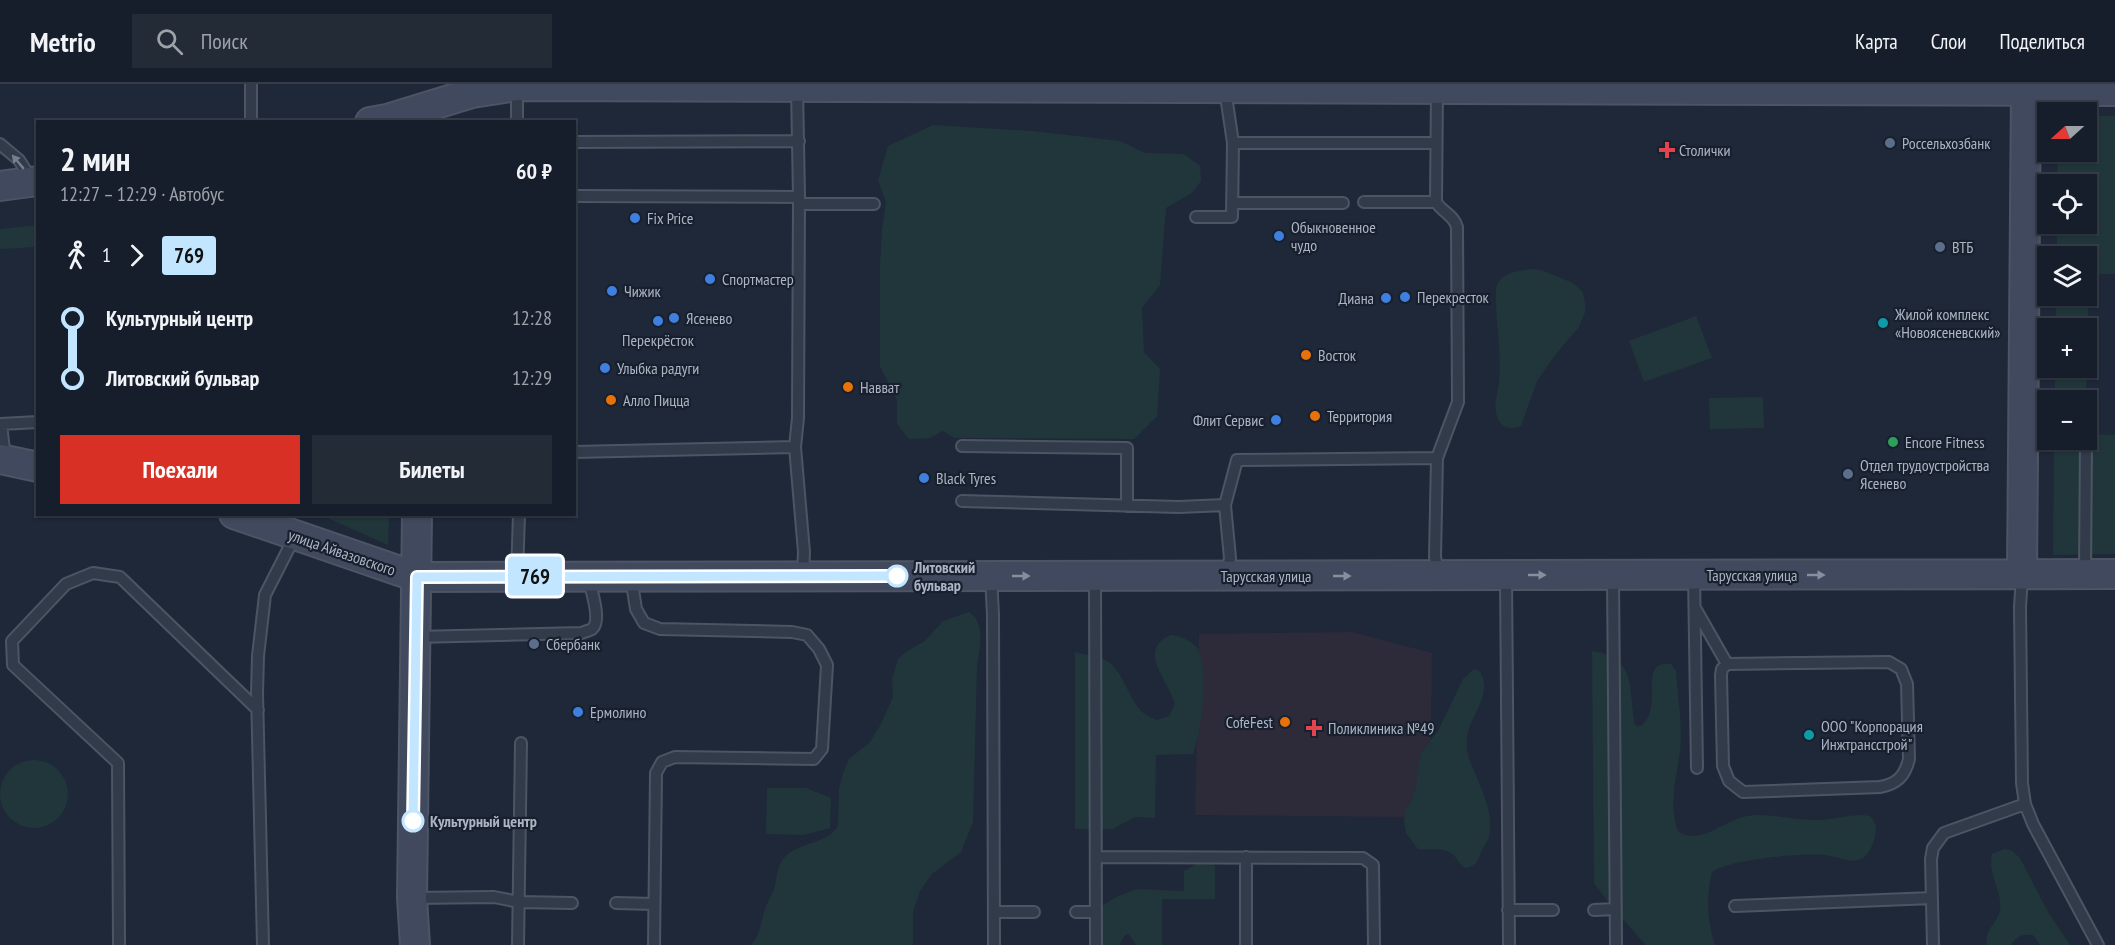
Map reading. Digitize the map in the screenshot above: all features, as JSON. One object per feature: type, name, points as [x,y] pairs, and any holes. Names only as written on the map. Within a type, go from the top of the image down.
[{"type":"main road","points":[[376,120],[423,104],[517,86],[1437,89],[2026,87],[2115,91]]},
{"type":"main road","points":[[2022,575],[2026,87]]},
{"type":"main road","points":[[0,186],[35,182]]},
{"type":"main road","points":[[3,459],[36,466]]},
{"type":"main road","name":"улица Айвазовского","points":[[240,516],[417,577]]},
{"type":"main road","points":[[415,945],[412,898],[417,516]]},
{"type":"main road","name":"Тарусская улица","points":[[417,577],[2115,574]]},
{"type":"lane","points":[[250,84],[251,120]]},
{"type":"lane","points":[[517,86],[517,120]]},
{"type":"lane","points":[[803,576],[804,552],[795,447],[798,418],[798,141],[811,86]]},
{"type":"lane","points":[[1196,217],[1232,217],[1233,143],[1225,88]]},
{"type":"lane","points":[[1437,89],[1436,202],[1452,217],[1457,227],[1458,402],[1437,458],[1435,557],[1439,575]]},
{"type":"lane","points":[[576,142],[798,141]]},
{"type":"lane","points":[[1233,143],[1436,143]]},
{"type":"lane","points":[[0,144],[19,160],[35,182]]},
{"type":"lane","points":[[576,196],[874,204]]},
{"type":"lane","points":[[1364,202],[1436,202]]},
{"type":"lane","points":[[1232,203],[1343,203]]},
{"type":"lane","points":[[3,459],[0,423],[36,422]]},
{"type":"lane","points":[[962,446],[1127,448],[1127,506]]},
{"type":"lane","points":[[576,452],[795,447]]},
{"type":"lane","points":[[2085,574],[2086,450]]},
{"type":"lane","points":[[1227,576],[1230,558],[1225,505],[1236,460],[1437,458]]},
{"type":"lane","points":[[962,501],[1179,507],[1225,505]]},
{"type":"lane","points":[[517,576],[519,516]]},
{"type":"lane","points":[[263,945],[258,656],[265,595],[295,536]]},
{"type":"lane","points":[[119,945],[118,764],[14,665],[12,641],[66,584],[93,573],[120,577],[258,710]]},
{"type":"lane","points":[[1506,575],[1509,945]]},
{"type":"lane","points":[[1613,575],[1616,945]]},
{"type":"lane","points":[[1694,575],[1697,768]]},
{"type":"lane","points":[[2022,575],[2020,607],[2022,783],[2025,804],[2033,824],[2098,945]]},
{"type":"lane","points":[[416,637],[582,633],[591,630],[596,622],[588,576]]},
{"type":"lane","points":[[631,576],[636,609],[644,624],[660,629],[792,632],[807,635],[819,649],[827,665],[822,749],[814,759],[675,757],[662,762],[656,773],[654,945]]},
{"type":"lane","points":[[991,576],[994,945]]},
{"type":"lane","points":[[1095,576],[1096,945]]},
{"type":"lane","points":[[1695,608],[1727,664]]},
{"type":"lane","points":[[1889,662],[1901,669],[1907,684],[1909,759],[1906,771],[1901,778],[1880,788],[1743,792],[1729,781],[1723,766],[1721,675],[1722,669],[1727,664],[1889,662]]},
{"type":"lane","points":[[518,945],[520,742]]},
{"type":"lane","points":[[1933,945],[1931,859],[1933,848],[1944,833],[2025,804]]},
{"type":"lane","points":[[1096,857],[1363,858],[1373,865],[1374,945]]},
{"type":"lane","points":[[1246,857],[1246,945]]},
{"type":"lane","points":[[412,898],[494,897],[519,902],[572,903]]},
{"type":"lane","points":[[1735,906],[1932,898]]},
{"type":"lane","points":[[616,903],[654,904]]},
{"type":"lane","points":[[1594,910],[1615,909]]},
{"type":"lane","points":[[1508,910],[1554,910]]},
{"type":"lane","points":[[994,912],[1035,912]]},
{"type":"lane","points":[[1076,912],[1096,912]]},
{"type":"shaded area","name":"Поликлиника №49","points":[[1352,632],[1432,653],[1430,803],[1411,817],[1195,815],[1199,634]]},
{"type":"green space","points":[[2097,116],[2115,116],[2115,274],[2097,274],[2097,246],[2057,246],[2057,234],[2097,234],[2097,174],[2057,174],[2058,162],[2097,162]]},
{"type":"green space","points":[[933,125],[1032,131],[1120,141],[1145,153],[1184,154],[1200,166],[1201,181],[1192,193],[1166,208],[1160,285],[1142,308],[1144,352],[1160,369],[1157,416],[1134,439],[954,438],[943,431],[930,438],[909,439],[897,424],[897,400],[880,366],[880,266],[886,202],[878,181],[888,146]]},
{"type":"green space","points":[[36,225],[36,247],[0,249],[0,229]]},
{"type":"green space","points":[[1533,269],[1573,283],[1583,292],[1586,310],[1579,327],[1537,381],[1521,426],[1508,428],[1502,425],[1495,409],[1500,371],[1496,289],[1505,276]]},
{"type":"green space","points":[[2056,306],[2088,306],[2088,318],[2056,318]]},
{"type":"green space","points":[[1696,316],[1712,358],[1644,382],[1629,341]]},
{"type":"green space","points":[[2055,378],[2087,378],[2086,390],[2055,390]]},
{"type":"green space","points":[[1763,397],[1764,428],[1710,429],[1709,398]]},
{"type":"green space","points":[[2097,434],[2115,435],[2115,554],[2053,555],[2054,450],[2097,450]]},
{"type":"green space","points":[[323,516],[389,516],[388,545]]},
{"type":"green space","points":[[969,612],[975,617],[980,630],[973,822],[961,852],[932,874],[920,891],[913,912],[913,945],[751,945],[759,932],[783,859],[796,849],[826,837],[838,826],[839,789],[843,773],[849,759],[870,742],[881,724],[893,697],[892,679],[898,659],[925,641],[943,621]]},
{"type":"green space","points":[[1171,635],[1191,642],[1201,656],[1203,700],[1193,754],[1156,755],[1155,818],[1135,817],[1113,829],[1075,829],[1075,652],[1097,657],[1110,663],[1122,678],[1135,703],[1148,716],[1157,720],[1169,716],[1175,704],[1155,657],[1156,648],[1161,641]]},
{"type":"green space","points":[[1592,651],[1618,661],[1624,669],[1631,689],[1635,725],[1641,726],[1648,718],[1651,708],[1652,677],[1655,669],[1661,664],[1671,664],[1676,671],[1681,735],[1673,807],[1678,831],[1694,836],[1711,832],[1751,815],[1818,820],[1862,815],[1870,816],[1876,828],[1875,838],[1868,854],[1852,861],[1825,855],[1800,855],[1749,860],[1721,867],[1712,872],[1709,890],[1708,909],[1715,945],[1646,945],[1594,883]]},
{"type":"green space","points":[[1474,669],[1480,671],[1484,682],[1484,692],[1468,731],[1468,755],[1484,794],[1490,816],[1490,826],[1488,838],[1478,861],[1466,868],[1448,852],[1440,849],[1418,849],[1406,833],[1404,821],[1405,811],[1411,802],[1416,786],[1420,755],[1439,729],[1463,679]]},
{"type":"green space","points":[[34,760],[47,763],[58,770],[65,781],[68,794],[65,807],[58,818],[47,825],[34,828],[21,825],[10,818],[3,807],[0,794],[3,781],[10,770],[21,763]]},
{"type":"green space","points":[[767,788],[806,788],[831,798],[830,828],[804,835],[766,834]]},
{"type":"green space","points":[[2004,849],[2011,850],[2020,858],[2048,912],[2070,945],[2040,945],[2033,935],[2023,935],[2011,945],[1987,945],[1987,935],[2000,910],[1991,862],[1992,854]]},
{"type":"green space","points":[[1199,863],[1210,863],[1215,866],[1215,899],[1162,899],[1162,945],[1136,945],[1129,934],[1125,935],[1119,945],[1101,945],[1102,906],[1118,896],[1137,889],[1184,891],[1184,871]]},
{"type":"bus line","name":"769","points":[[413,821],[417,577],[897,576]]},
{"type":"place","name":"Россельхозбанк","points":[[1890,143]]},
{"type":"place","name":"Столички","points":[[1667,150]]},
{"type":"place","name":"Fix Price","points":[[635,218]]},
{"type":"place","name":"Обыкновенное чудо","points":[[1279,236]]},
{"type":"place","name":"ВТБ","points":[[1940,247]]},
{"type":"place","name":"Спортмастер","points":[[710,279]]},
{"type":"place","name":"Чижик","points":[[612,291]]},
{"type":"place","name":"Перекресток","points":[[1405,297]]},
{"type":"place","name":"Диана","points":[[1386,298]]},
{"type":"place","name":"Ясенево","points":[[674,318]]},
{"type":"place","name":"Перекрёсток","points":[[658,321]]},
{"type":"place","name":"Жилой комплекс «Новоясеневский»","points":[[1883,323]]},
{"type":"place","name":"Восток","points":[[1306,355]]},
{"type":"place","name":"Улыбка радуги","points":[[605,368]]},
{"type":"place","name":"Навват","points":[[848,387]]},
{"type":"place","name":"Алло Пицца","points":[[611,400]]},
{"type":"place","name":"Территория","points":[[1315,416]]},
{"type":"place","name":"Флит Сервис","points":[[1276,420]]},
{"type":"place","name":"Encore Fitness","points":[[1893,442]]},
{"type":"place","name":"Отдел трудоустройства Ясенево","points":[[1848,474]]},
{"type":"place","name":"Black Tyres","points":[[924,478]]},
{"type":"place","name":"Литовский бульвар","points":[[897,576]]},
{"type":"place","name":"Сбербанк","points":[[534,644]]},
{"type":"place","name":"Ермолино","points":[[578,712]]},
{"type":"place","name":"CofeFest","points":[[1285,722]]},
{"type":"place","name":"Поликлиника №49","points":[[1314,728]]},
{"type":"place","name":"ООО \"Корпорация Инжтрансстрой\"","points":[[1809,735]]},
{"type":"place","name":"Культурный центр","points":[[413,821]]}]
